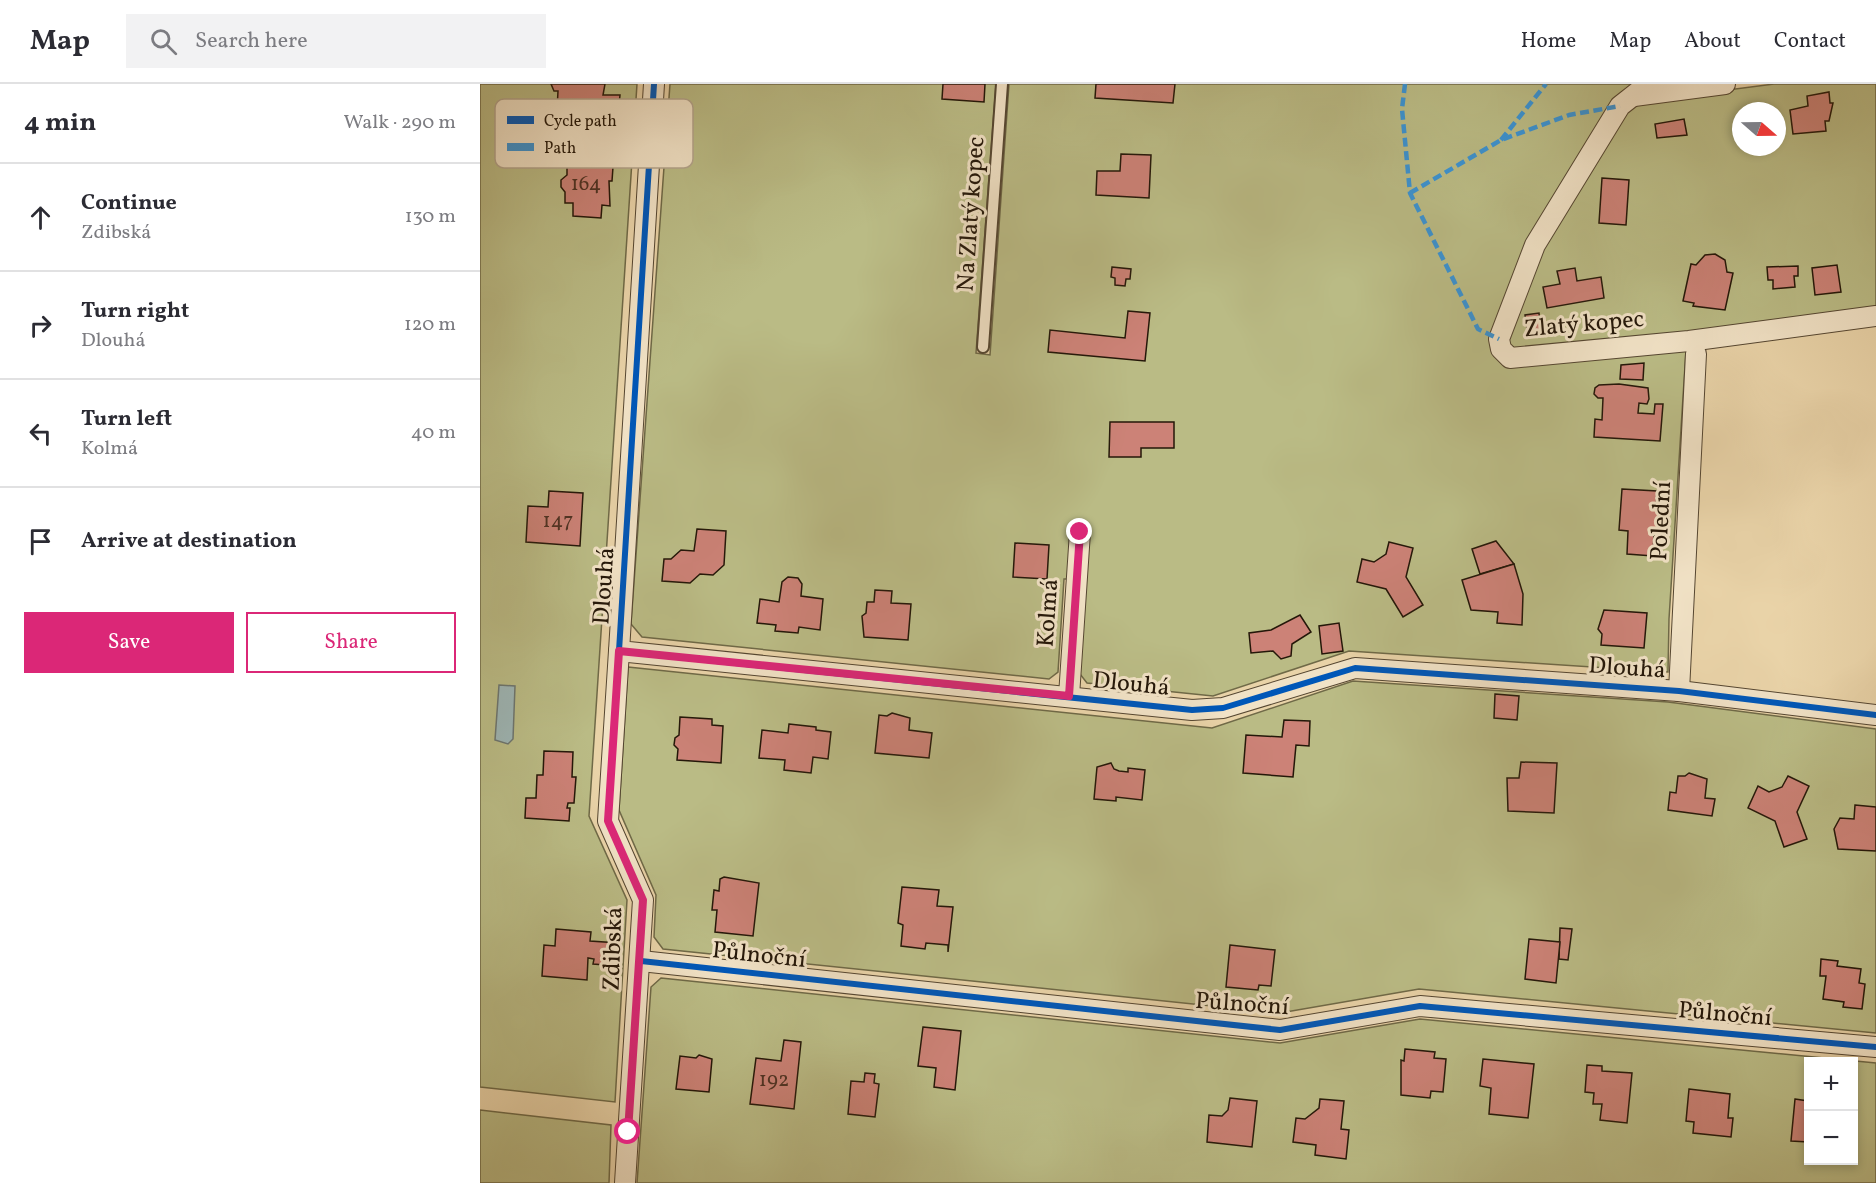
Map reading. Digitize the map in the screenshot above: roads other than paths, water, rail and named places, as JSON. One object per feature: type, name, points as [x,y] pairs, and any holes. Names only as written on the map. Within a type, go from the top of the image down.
[{"type":"street","name":"Dlouhá","points":[[653,99],[654,84]]},
{"type":"street","points":[[1641,90],[1725,84]]},
{"type":"street","name":"Zlatý kopec","points":[[1641,90],[1620,105],[1535,245],[1499,339],[1501,349],[1510,358],[1689,341],[1876,316]]},
{"type":"street","name":"Dlouhá","points":[[649,168],[619,651],[1192,710],[1223,708],[1355,668],[1679,691],[1876,715]]},
{"type":"street","name":"Polední","points":[[1679,691],[1696,354]]},
{"type":"street","name":"Kolmá","points":[[1069,696],[1080,532]]},
{"type":"street","name":"Zdibská","points":[[619,651],[608,821],[643,900],[625,1183]]},
{"type":"street","name":"Půlnoční","points":[[640,961],[1280,1030],[1420,1006],[1876,1047]]},
{"type":"lane","name":"Na Zlatý kopec","points":[[983,347],[1002,84]]},
{"type":"water","points":[[499,685],[515,686],[513,739],[508,744],[495,740]]}]
